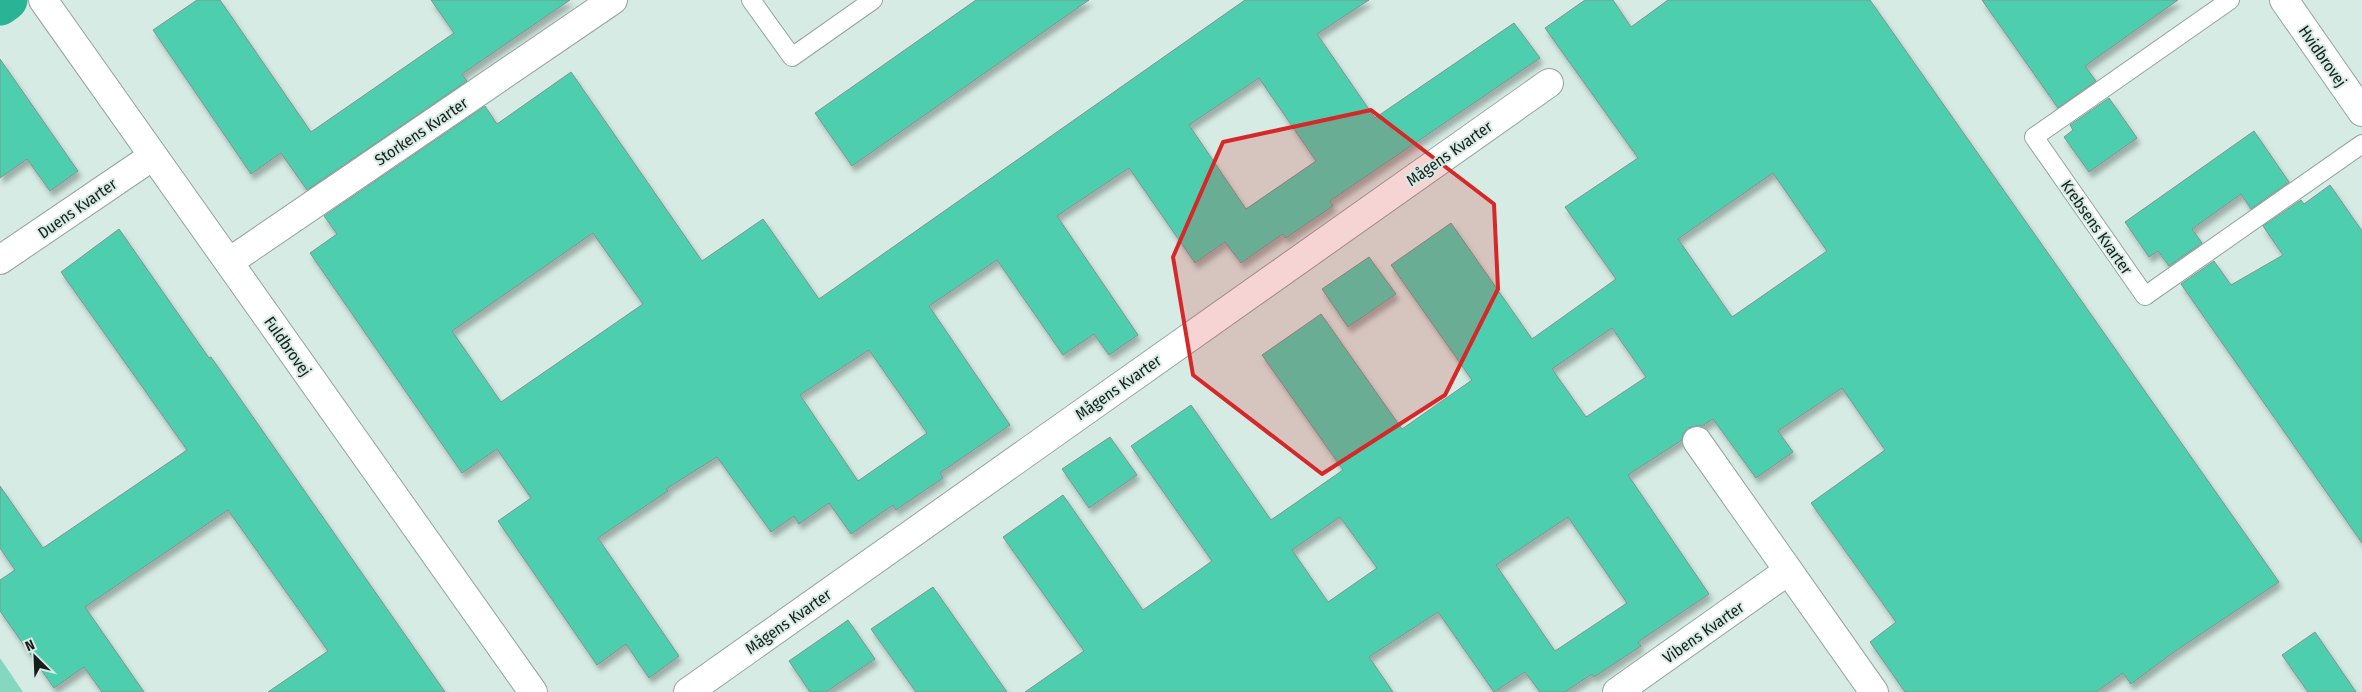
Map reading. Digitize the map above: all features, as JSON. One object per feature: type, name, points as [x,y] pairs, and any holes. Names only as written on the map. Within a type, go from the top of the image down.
[{"type":"street","name":"Fuldbrovej","points":[[43,0],[533,692]]},
{"type":"street","name":"Storkens Kvarter","points":[[230,262],[612,0]]},
{"type":"street","name":"Hvidbrovej","points":[[2284,0],[2362,112]]},
{"type":"street","name":"Mågens Kvarter","points":[[688,692],[1549,83]]},
{"type":"street","name":"Duens Kvarter","points":[[0,260],[153,156]]},
{"type":"street","points":[[1697,441],[1874,692]]},
{"type":"street","name":"Vibens Kvarter","points":[[1617,692],[1788,571]]},
{"type":"lane","points":[[752,0],[792,57],[873,0]]},
{"type":"lane","name":"Krebsens Kvarter","points":[[2230,0],[2034,137],[2145,296],[2362,144]]},
{"type":"highlighted area","points":[[1371,110],[1494,204],[1498,289],[1445,395],[1322,474],[1193,375],[1173,257],[1223,142]]},
{"type":"green space","points":[[0,658],[23,692],[0,692]]},
{"type":"building","points":[[197,0],[220,0],[311,132],[454,33],[431,0],[570,0],[462,74],[467,81],[307,190],[281,153],[251,174],[153,30]]},
{"type":"building","points":[[976,0],[1089,0],[852,166],[815,113]]},
{"type":"building","points":[[1245,0],[1369,0],[1317,34],[1375,118],[1514,23],[1540,58],[1330,201],[1333,206],[1286,238],[1283,234],[1241,263],[1225,242],[1195,263],[1129,168],[1057,216],[1138,335],[1109,355],[1094,334],[1063,355],[997,260],[929,306],[1010,425],[940,473],[943,478],[896,510],[893,505],[851,534],[829,503],[799,524],[794,516],[771,532],[717,457],[666,489],[668,491],[598,538],[679,656],[649,678],[626,644],[597,665],[498,521],[531,498],[497,449],[462,473],[310,253],[337,234],[324,216],[485,106],[497,124],[571,72],[702,261],[763,219],[819,299]],"holes":[[[1259,78],[1316,161],[1246,209],[1189,125]],[[593,233],[643,304],[501,402],[452,331]],[[869,350],[927,433],[858,481],[800,395]]]},
{"type":"building","points":[[1585,0],[1613,0],[1631,27],[1668,0],[1870,0],[2279,582],[2174,652],[2131,684],[2123,673],[2096,692],[1905,692],[1870,642],[1896,622],[1811,503],[1885,450],[1842,388],[1778,431],[1793,452],[1756,478],[1713,419],[1702,426],[1688,428],[1683,434],[1682,440],[1628,475],[1709,594],[1638,642],[1641,646],[1594,677],[1592,674],[1565,692],[1540,692],[1525,672],[1494,692],[1438,612],[1369,657],[1393,692],[1025,692],[1084,651],[1003,537],[1063,495],[1143,610],[1212,561],[1131,446],[1191,405],[1271,520],[1343,470],[1262,355],[1321,314],[1402,429],[1472,380],[1391,265],[1451,223],[1532,339],[1616,279],[1565,207],[1638,158],[1545,28]],"holes":[[[1773,173],[1827,251],[1732,317],[1678,239]],[[1612,328],[1646,377],[1586,417],[1552,369]],[[1340,517],[1377,568],[1328,602],[1292,550]],[[1568,517],[1627,603],[1555,651],[1496,565]]]},
{"type":"building","points":[[1982,0],[2178,0],[2085,66],[2096,81],[2058,108]]},
{"type":"building","points":[[0,59],[78,171],[50,191],[27,159],[0,178]]},
{"type":"building","points":[[2109,98],[2137,138],[2089,172],[2064,137],[2073,130],[2070,125]]},
{"type":"building","points":[[2254,131],[2289,182],[2251,209],[2241,194],[2192,229],[2202,243],[2169,266],[2158,251],[2149,257],[2125,222]]},
{"type":"building","points":[[2330,185],[2362,231],[2362,543],[2181,284],[2214,261],[2231,285],[2283,255],[2263,226],[2301,200],[2304,204]]},
{"type":"building","points":[[119,229],[209,358],[211,357],[445,692],[268,692],[328,651],[228,510],[85,607],[144,692],[102,692],[84,667],[54,688],[0,611],[0,580],[15,570],[0,548],[0,486],[43,548],[187,450],[61,272]]},
{"type":"building","points":[[1369,257],[1396,294],[1348,327],[1322,289]]},
{"type":"building","points":[[1110,437],[1137,475],[1089,508],[1062,469]]},
{"type":"building","points":[[933,587],[1007,692],[916,692],[871,629]]},
{"type":"building","points":[[848,620],[875,659],[826,692],[810,692],[789,661]]},
{"type":"building","points":[[2315,632],[2356,692],[2308,692],[2282,655]]},
{"type":"waterway","points":[[0,5],[7,0]]}]
